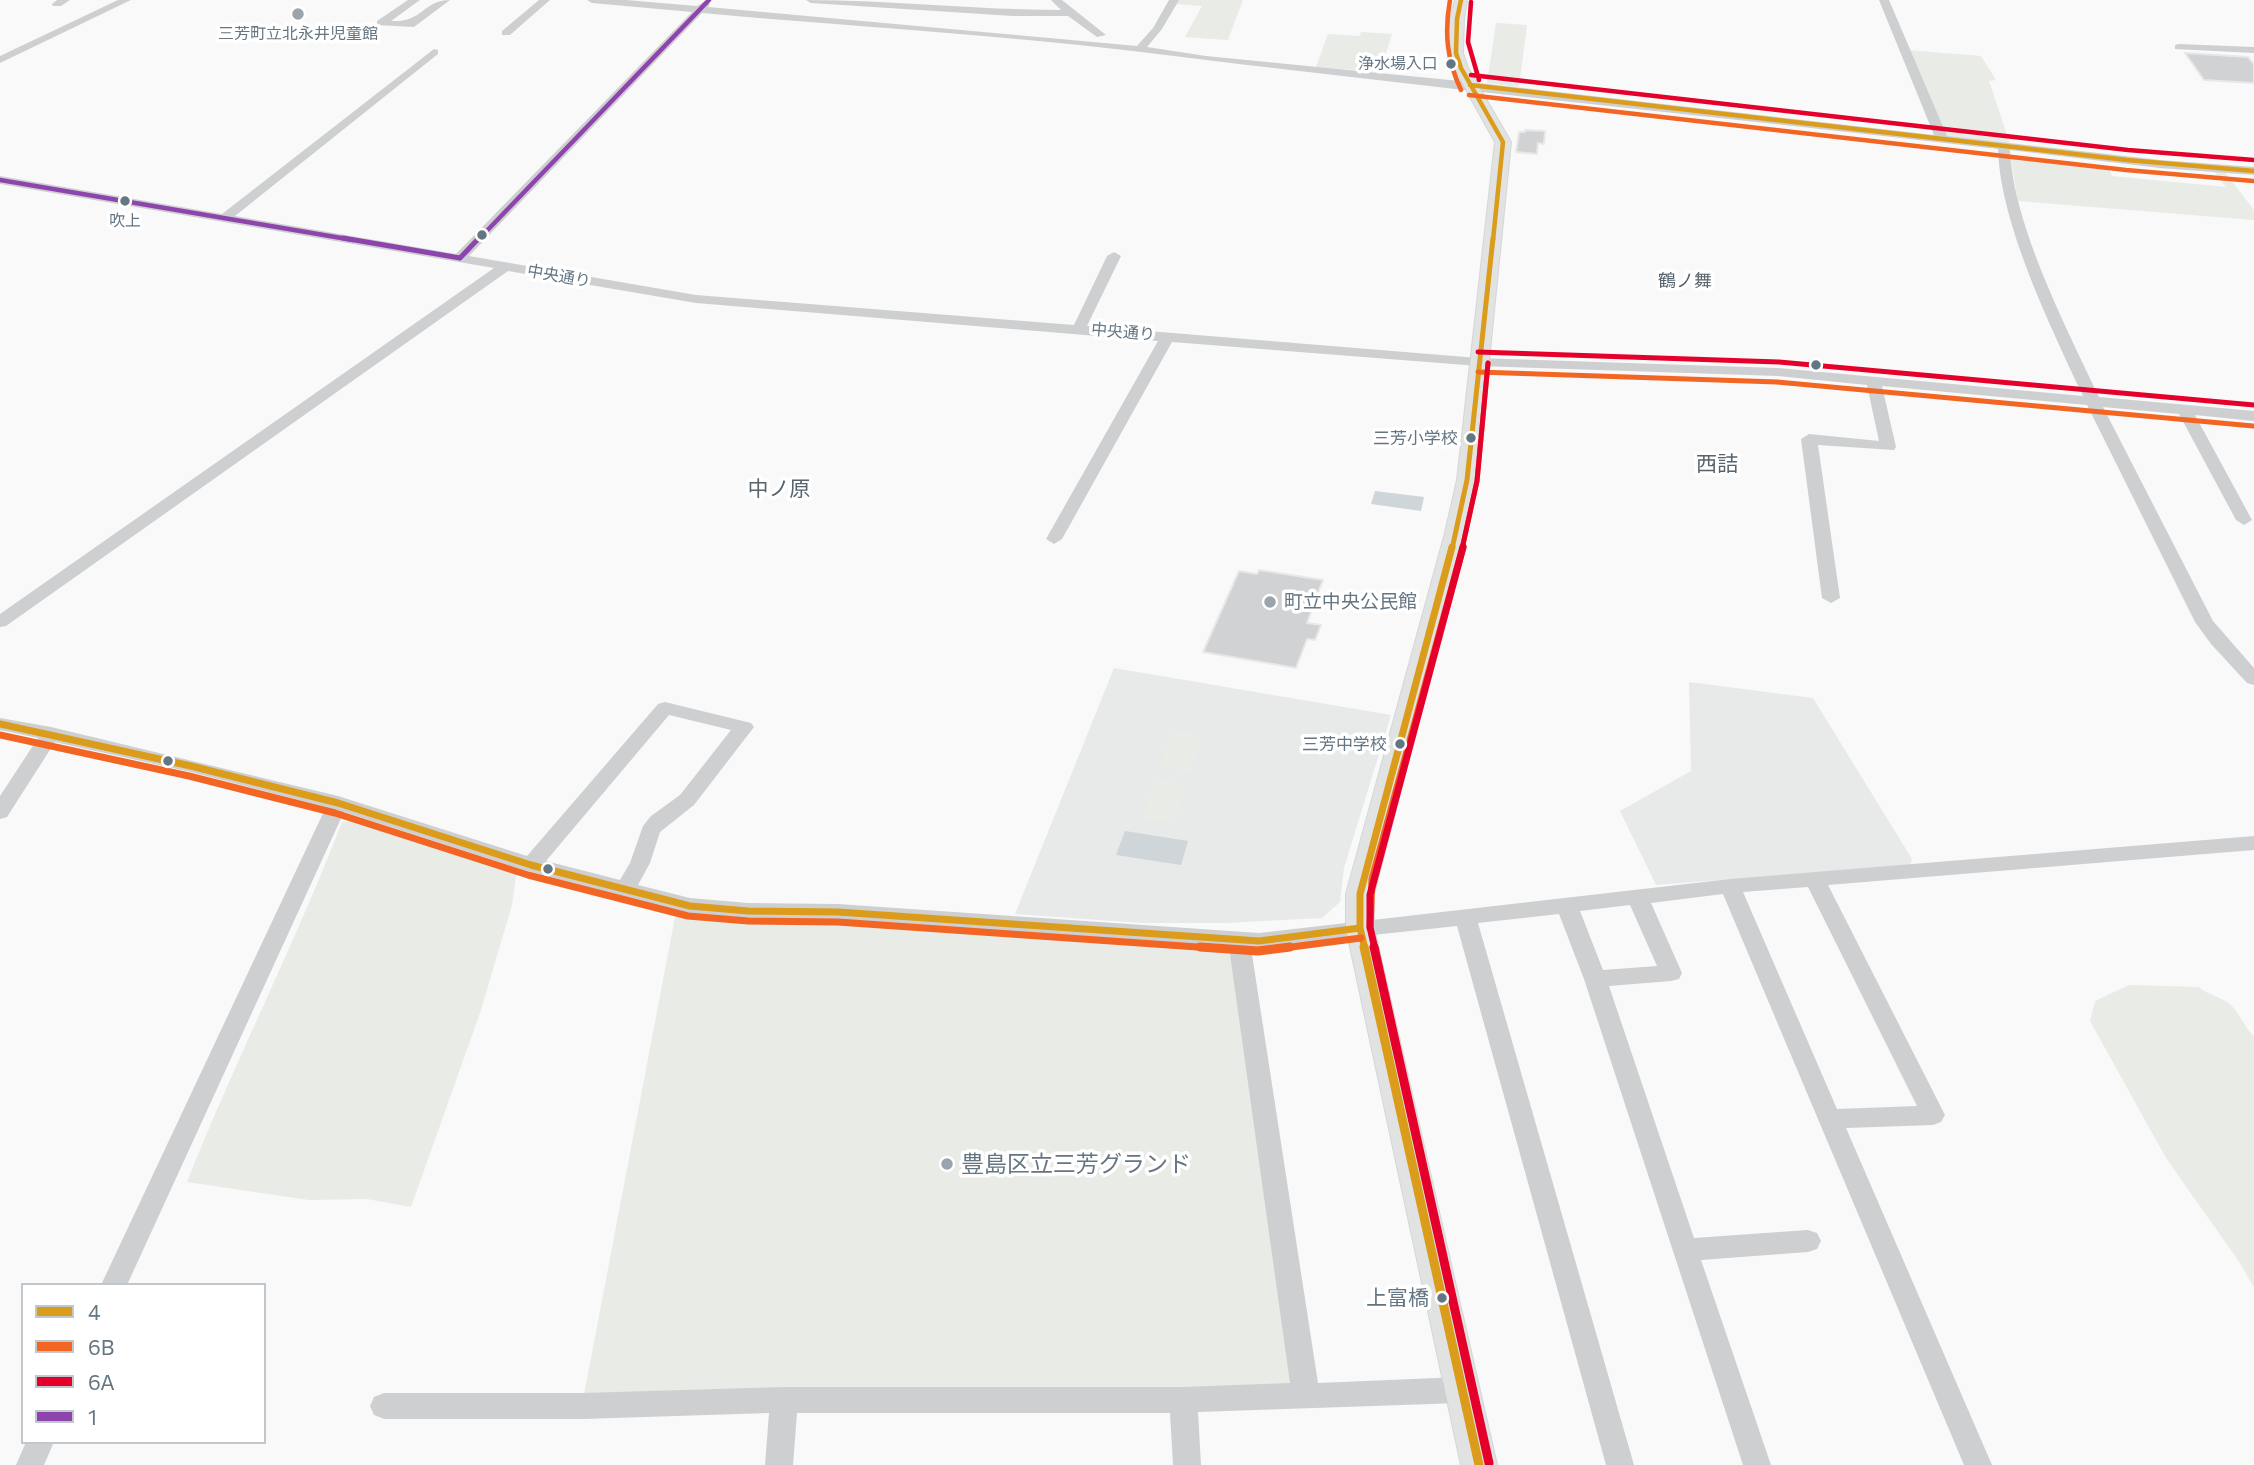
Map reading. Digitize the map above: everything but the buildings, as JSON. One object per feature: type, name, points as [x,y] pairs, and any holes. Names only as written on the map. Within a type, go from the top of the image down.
[{"type":"main road","points":[[1461,0],[1455,39],[1456,53],[1503,142],[1467,480],[1456,533],[1362,877],[1360,928],[1460,1390],[1479,1465]]},
{"type":"street","points":[[0,60],[127,0]]},
{"type":"street","points":[[415,0],[381,23],[410,25],[445,0]]},
{"type":"street","points":[[506,33],[545,0]]},
{"type":"street","points":[[592,0],[659,3],[698,11],[832,17]]},
{"type":"street","points":[[460,258],[709,0]]},
{"type":"street","points":[[732,0],[728,4],[832,17],[1019,35],[1206,59],[1471,85],[2160,164],[2254,171]]},
{"type":"street","points":[[811,0],[1024,13],[1069,13]]},
{"type":"street","points":[[1001,0],[1024,13],[1026,19],[1019,35]]},
{"type":"street","points":[[1056,0],[1069,13],[1101,35]]},
{"type":"street","points":[[1140,49],[1174,0]]},
{"type":"street","points":[[1884,0],[1942,139]]},
{"type":"street","points":[[832,17],[845,1]]},
{"type":"street","points":[[1019,35],[1101,35],[1148,40]]},
{"type":"street","points":[[2179,47],[2254,50]]},
{"type":"street","points":[[224,219],[434,52]]},
{"type":"street","points":[[2004,146],[2003,159],[2015,216],[2066,348],[2204,622],[2254,679]]},
{"type":"street","name":"中央通り","points":[[0,180],[696,299],[1478,362],[1778,372],[2254,416]]},
{"type":"street","points":[[1079,328],[1115,256]]},
{"type":"street","points":[[0,622],[506,266]]},
{"type":"street","points":[[1054,539],[1168,336]]},
{"type":"street","points":[[1831,598],[1810,439],[1888,447],[1873,380]]},
{"type":"street","points":[[2185,410],[2244,520]]},
{"type":"street","points":[[531,865],[666,708],[744,727],[687,800],[658,821],[650,831],[640,863],[625,890]]},
{"type":"street","points":[[0,724],[51,733],[338,803],[531,865],[690,906],[748,911],[838,912],[1259,941],[1637,896],[2254,843]]},
{"type":"street","points":[[0,812],[51,733]]},
{"type":"street","points":[[115,1283],[338,803]]},
{"type":"street","points":[[1815,880],[1933,1115],[1829,1119]]},
{"type":"street","points":[[1730,887],[1978,1465]]},
{"type":"street","points":[[1595,979],[1671,973],[1637,896]]},
{"type":"street","points":[[1566,904],[1595,979],[1757,1465]]},
{"type":"street","points":[[1465,915],[1620,1465]]},
{"type":"street","points":[[1239,939],[1306,1397]]},
{"type":"street","points":[[1684,1250],[1808,1241]]},
{"type":"street","points":[[384,1406],[583,1406],[784,1400],[1183,1400],[1460,1390]]},
{"type":"street","points":[[779,1465],[784,1400]]},
{"type":"street","points":[[1183,1400],[1187,1465]]},
{"type":"street","points":[[30,1465],[39,1444]]},
{"type":"shaded area","points":[[1177,0],[1243,0],[1228,40],[1185,37],[1202,6],[1174,4]]},
{"type":"shaded area","points":[[1496,23],[1527,25],[1519,87],[1487,83]]},
{"type":"shaded area","points":[[1361,32],[1392,34],[1380,72],[1316,67],[1328,34],[1360,36]]},
{"type":"shaded area","points":[[1908,50],[1981,56],[1996,80],[1989,81],[2010,144],[1944,136]]},
{"type":"shaded area","points":[[2010,155],[2109,168],[2112,176],[2226,187],[2214,171],[2224,171],[2254,210],[2254,220],[2018,201]]},
{"type":"shaded area","points":[[1375,491],[1424,497],[1421,511],[1371,504]]},
{"type":"shaded area","points":[[1114,668],[1391,715],[1344,868],[1340,902],[1322,918],[1226,923],[1142,923],[1015,914]]},
{"type":"shaded area","points":[[1689,682],[1813,698],[1912,859],[1910,865],[1656,885],[1620,811],[1691,771]]},
{"type":"shaded area","points":[[1171,730],[1202,735],[1191,772],[1159,767]]},
{"type":"shaded area","points":[[1155,779],[1187,784],[1175,823],[1142,818]]},
{"type":"shaded area","points":[[342,822],[373,825],[515,871],[516,876],[512,905],[480,1013],[411,1207],[367,1199],[309,1200],[187,1182]]},
{"type":"shaded area","points":[[1125,831],[1188,841],[1181,865],[1116,855]]},
{"type":"shaded area","name":"豊島区立三芳グランド","points":[[676,912],[731,918],[897,923],[1227,947],[1235,952],[1295,1375],[1284,1389],[584,1395]]},
{"type":"shaded area","points":[[2129,985],[2199,987],[2230,1004],[2254,1037],[2254,1288],[2240,1263],[2166,1158],[2090,1021],[2095,1001]]},
{"type":"transit line","name":"1","points":[[460,258],[709,0]]},
{"type":"transit line","name":"6B","points":[[1450,0],[1447,46],[1461,90]]},
{"type":"transit line","name":"4","points":[[1461,0],[1457,19],[1456,53],[1461,68],[1503,142],[1467,480],[1456,533],[1360,894],[1360,928],[1479,1465]]},
{"type":"transit line","name":"6A","points":[[1471,2],[1468,42],[1471,61],[1479,80]]},
{"type":"transit line","name":"6A","points":[[1471,75],[2128,150],[2254,160]]},
{"type":"transit line","name":"4","points":[[1470,85],[2127,160],[2254,171]]},
{"type":"transit line","name":"6B","points":[[1469,95],[2126,170],[2253,181]]},
{"type":"transit line","name":"1","points":[[0,180],[460,258]]},
{"type":"transit line","name":"6A","points":[[1478,352],[1779,362],[2254,405]]},
{"type":"transit line","name":"6B","points":[[1370,928],[1372,879],[1466,535],[1477,481],[1488,363]]},
{"type":"transit line","name":"6A","points":[[1488,363],[1477,481],[1466,535],[1370,895],[1370,927],[1489,1463]]},
{"type":"transit line","name":"6B","points":[[1478,372],[1777,382],[2253,426]]},
{"type":"transit line","name":"4","points":[[0,724],[191,766],[338,803],[531,865],[690,906],[748,911],[838,912],[1259,941],[1360,928]]},
{"type":"transit line","name":"6B","points":[[0,735],[189,776],[335,813],[528,875],[688,916],[748,921],[838,922],[1258,951],[1361,938]]},
{"type":"place","name":"三芳町立北永井児童館","points":[[298,14]]},
{"type":"place","name":"浄水場入口","points":[[1451,64]]},
{"type":"place","name":"吹上","points":[[125,201]]},
{"type":"place","name":"三芳小学校","points":[[1471,438]]},
{"type":"place","name":"町立中央公民館","points":[[1270,602]]},
{"type":"place","name":"三芳中学校","points":[[1400,744]]},
{"type":"place","name":"豊島区立三芳グランド","points":[[947,1164]]},
{"type":"place","name":"上富橋","points":[[1442,1298]]},
{"type":"district","name":"鶴ノ舞","points":[[1685,281]]},
{"type":"district","name":"西詰","points":[[1717,464]]},
{"type":"district","name":"中ノ原","points":[[779,489]]}]
